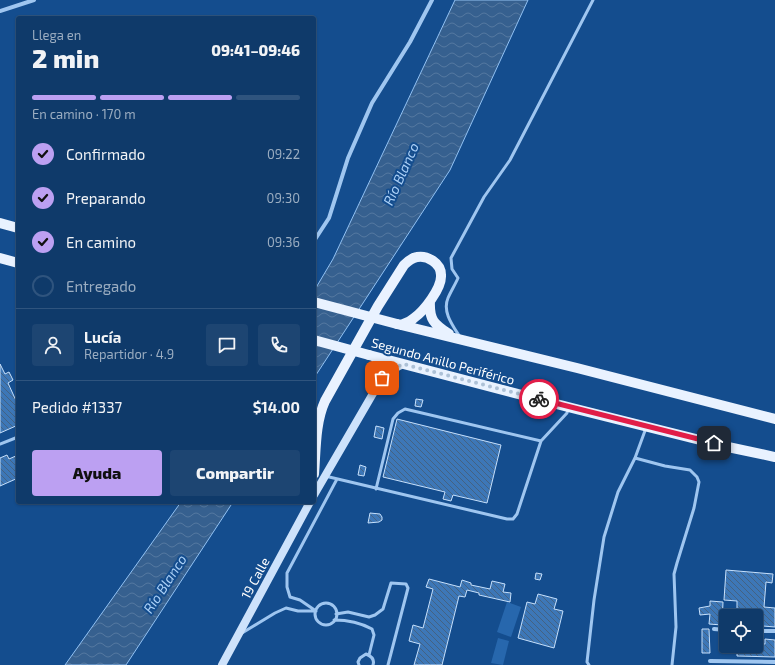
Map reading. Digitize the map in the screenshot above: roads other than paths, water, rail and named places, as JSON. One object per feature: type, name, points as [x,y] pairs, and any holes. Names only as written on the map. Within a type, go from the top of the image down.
[{"type":"main road","points":[[0,223],[16,227]]},
{"type":"main road","points":[[316,454],[321,410],[325,401],[400,270],[410,260],[417,257],[425,257],[432,260],[440,270],[442,276],[440,284],[430,301],[414,319],[399,324]]},
{"type":"main road","points":[[0,258],[16,262]]},
{"type":"main road","points":[[430,301],[430,312],[434,322],[440,328],[460,339]]},
{"type":"main road","name":"Segundo Anillo Periférico","points":[[316,303],[775,419]]},
{"type":"main road","name":"Segundo Anillo Periférico","points":[[316,341],[568,407],[728,447],[775,457]]},
{"type":"main road","points":[[372,355],[379,367],[382,378]]},
{"type":"main road","points":[[316,492],[382,378],[390,371],[403,364]]},
{"type":"main road","name":"19 Calle","points":[[222,665],[309,504]]},
{"type":"street","points":[[17,0],[19,5]]},
{"type":"street","points":[[0,12],[31,0]]},
{"type":"street","points":[[316,238],[329,218],[348,158],[372,103],[410,42],[432,0]]},
{"type":"street","points":[[714,629],[719,629]]},
{"type":"street","points":[[763,631],[775,631]]},
{"type":"street","points":[[710,661],[761,663],[775,662]]},
{"type":"lane","points":[[460,339],[446,312],[447,300],[458,278],[452,269],[451,258],[484,197],[510,160],[593,0]]},
{"type":"lane","points":[[325,476],[507,519],[513,519],[517,514],[541,441],[566,413],[568,407]]},
{"type":"lane","points":[[376,489],[392,419],[405,409],[541,441]]},
{"type":"lane","points":[[587,664],[594,600],[604,537],[618,492],[635,458],[646,426]]},
{"type":"lane","points":[[0,444],[16,438]]},
{"type":"lane","points":[[635,458],[665,466],[690,470],[697,477],[699,482],[694,508],[674,574],[676,627],[672,665]]},
{"type":"lane","points":[[316,611],[300,600],[290,597],[287,587],[287,573],[337,480]]},
{"type":"lane","points":[[336,614],[348,612],[369,617],[375,615],[383,609],[391,583],[406,584],[408,588],[388,665]]},
{"type":"lane","points":[[334,620],[336,614],[333,607],[327,604],[320,605],[316,611],[315,618],[322,624],[327,625],[334,620],[346,620],[372,629],[374,635],[369,655]]},
{"type":"lane","points":[[238,635],[286,608],[316,611]]},
{"type":"lane","points":[[359,665],[359,659],[361,656],[369,655]]},
{"type":"lane","points":[[369,655],[373,660],[373,665]]},
{"type":"water","name":"Río Blanco","points":[[455,0],[528,0],[450,170],[316,375],[316,288],[333,259]]},
{"type":"water","name":"Río Blanco","points":[[180,504],[232,504],[126,665],[65,665]]}]
